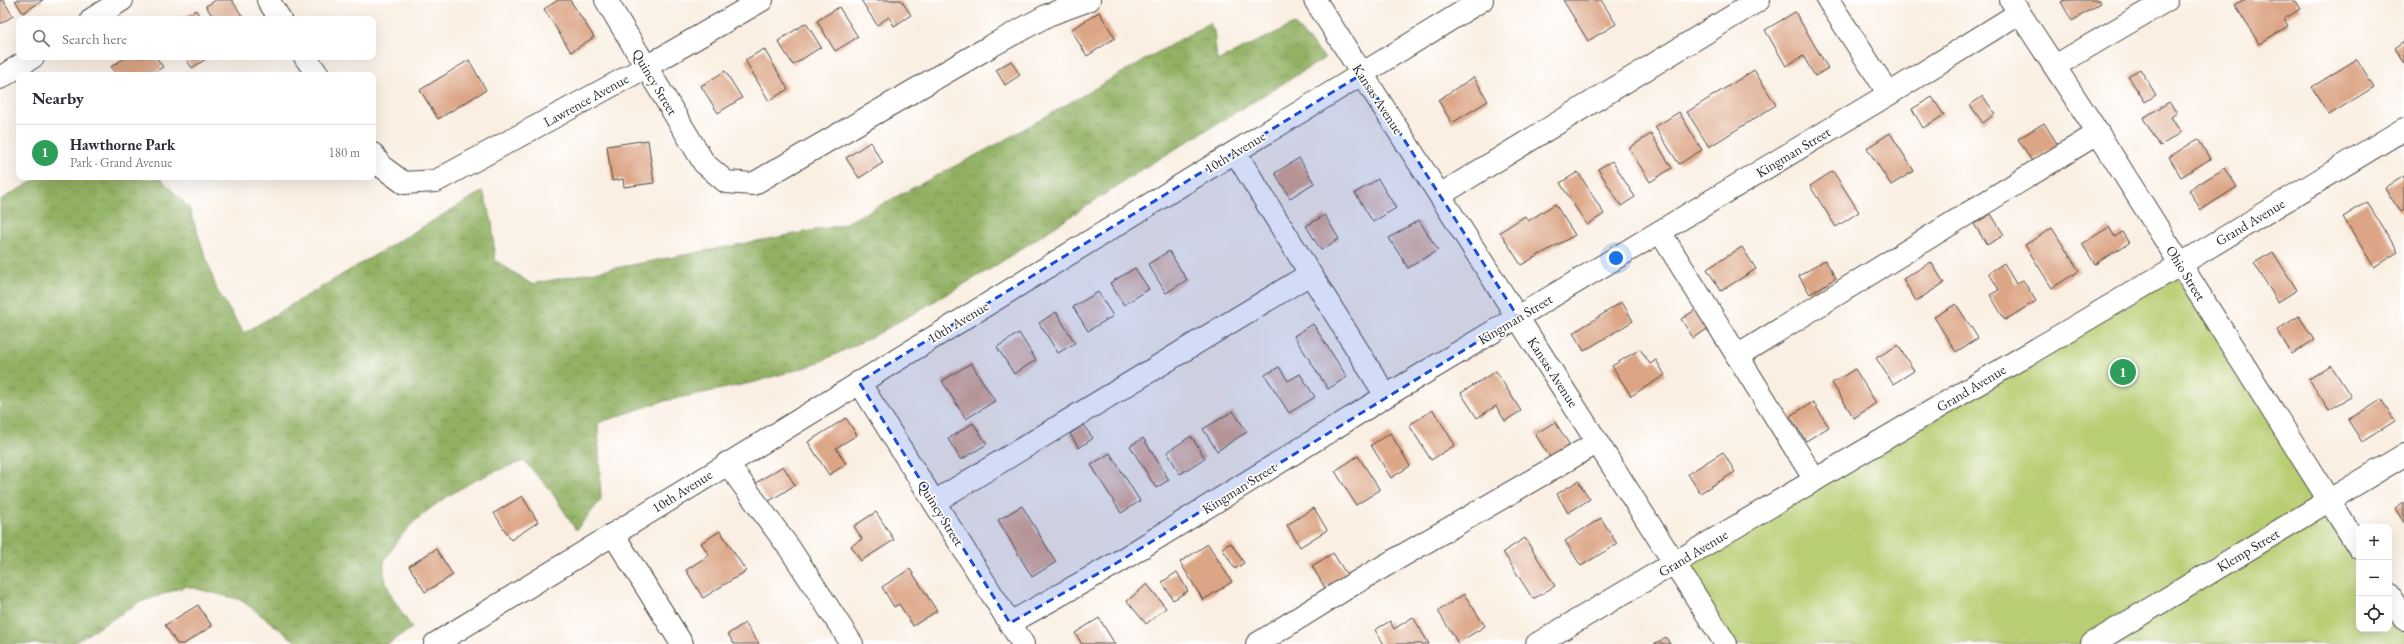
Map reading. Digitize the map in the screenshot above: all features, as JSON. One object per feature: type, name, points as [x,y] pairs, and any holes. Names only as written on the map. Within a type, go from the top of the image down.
[{"type":"street","points":[[97,16],[122,0]]},
{"type":"street","points":[[268,0],[278,16]]},
{"type":"street","name":"Quincy Street","points":[[606,0],[704,163],[726,182],[753,184],[991,46],[1048,16],[1089,0]]},
{"type":"street","name":"Lawrence Avenue","points":[[376,158],[381,166],[404,183],[436,181],[646,67],[762,0]]},
{"type":"street","name":"Kansas Avenue","points":[[1315,0],[1726,644]]},
{"type":"street","name":"10th Avenue","points":[[435,644],[1482,0]]},
{"type":"street","points":[[1440,195],[1759,0]]},
{"type":"street","points":[[1828,0],[1889,94]]},
{"type":"street","points":[[2055,66],[2167,0]]},
{"type":"street","name":"Kingman Street","points":[[1010,622],[1115,564],[1386,396],[1889,94],[2015,6]]},
{"type":"street","name":"Ohio Street","points":[[2015,6],[2098,133],[2356,543]]},
{"type":"street","points":[[0,78],[28,60]]},
{"type":"street","points":[[307,60],[316,72]]},
{"type":"street","name":"Grand Avenue","points":[[1537,644],[2180,264],[2404,129]]},
{"type":"street","points":[[1737,356],[2098,133]]},
{"type":"street","points":[[1235,152],[1386,396]]},
{"type":"street","points":[[1660,232],[1815,480]]},
{"type":"street","points":[[934,502],[1310,274]]},
{"type":"street","name":"Quincy Street","points":[[859,382],[1023,644]]},
{"type":"street","points":[[1257,644],[1350,586],[1598,442]]},
{"type":"street","name":"Klemp Street","points":[[2092,644],[2404,455]]},
{"type":"street","points":[[727,464],[790,549],[852,644]]},
{"type":"street","points":[[613,534],[682,644]]},
{"type":"street","points":[[2390,596],[2404,619]]},
{"type":"highlighted area","points":[[1362,74],[1518,317],[1115,564],[1010,623],[859,382]]},
{"type":"green space","points":[[1209,23],[1214,31],[1217,61],[1294,24],[1325,58],[1149,165],[992,268],[874,336],[813,365],[755,382],[660,402],[598,423],[601,500],[576,530],[551,491],[524,461],[488,474],[450,494],[417,520],[403,534],[384,562],[385,580],[388,588],[392,597],[412,628],[388,644],[299,644],[241,600],[186,586],[138,603],[72,644],[0,644],[0,200],[35,180],[162,180],[189,208],[217,290],[244,333],[483,191],[492,222],[495,260],[531,284],[842,225],[1003,141]]},
{"type":"green space","points":[[2181,264],[2356,543],[2356,632],[2392,632],[2392,600],[2404,619],[2404,644],[1726,644],[1675,563]]},
{"type":"building","points":[[0,0],[3,0],[13,16],[0,24]]},
{"type":"building","points":[[15,0],[43,0],[23,13]]},
{"type":"building","points":[[216,0],[232,0],[242,16],[212,16],[206,6]]},
{"type":"building","points":[[558,0],[570,0],[594,37],[571,52],[544,9]]},
{"type":"building","points":[[861,0],[901,0],[911,15],[894,26],[889,17],[877,25]]},
{"type":"building","points":[[1563,0],[1601,0],[1616,24],[1588,41]]},
{"type":"building","points":[[2065,0],[2099,0],[2101,3],[2072,21],[2061,2]]},
{"type":"building","points":[[2243,0],[2295,0],[2300,9],[2284,19],[2288,26],[2259,44],[2235,5]]},
{"type":"building","points":[[839,7],[858,37],[835,51],[817,21]]},
{"type":"building","points":[[196,10],[199,16],[185,16]]},
{"type":"building","points":[[1099,12],[1115,38],[1087,56],[1071,30]]},
{"type":"building","points":[[1795,12],[1828,68],[1815,76],[1803,56],[1786,66],[1765,30]]},
{"type":"building","points":[[806,23],[821,47],[793,65],[778,41]]},
{"type":"building","points":[[2404,41],[2404,64],[2394,48]]},
{"type":"building","points":[[764,49],[788,89],[769,101],[745,60]]},
{"type":"building","points":[[2357,59],[2374,87],[2329,115],[2312,87]]},
{"type":"building","points":[[122,60],[158,60],[163,67],[155,72],[114,72],[111,67]]},
{"type":"building","points":[[187,60],[204,60],[192,68]]},
{"type":"building","points":[[469,60],[486,90],[438,119],[420,90]]},
{"type":"building","points":[[1011,61],[1020,75],[1005,85],[996,70]]},
{"type":"building","points":[[2140,69],[2156,95],[2145,102],[2128,76]]},
{"type":"building","points":[[1754,70],[1776,105],[1709,147],[1687,112]]},
{"type":"building","points":[[725,71],[742,98],[718,113],[701,86]]},
{"type":"building","points":[[1474,77],[1488,101],[1452,123],[1438,100]]},
{"type":"building","points":[[1983,96],[1995,114],[1983,123],[1970,105]]},
{"type":"building","points":[[1932,97],[1944,115],[1923,128],[1912,109]]},
{"type":"building","points":[[2169,102],[2177,113],[2171,117],[2181,133],[2160,146],[2143,118]]},
{"type":"building","points":[[1679,112],[1702,150],[1679,164],[1655,127]]},
{"type":"building","points":[[2044,123],[2058,145],[2032,161],[2018,139]]},
{"type":"building","points":[[1890,133],[1914,171],[1891,185],[1867,148]]},
{"type":"building","points":[[1651,134],[1672,168],[1650,182],[1629,148]]},
{"type":"building","points":[[2198,139],[2210,159],[2181,177],[2169,157]]},
{"type":"building","points":[[648,140],[654,183],[624,187],[623,179],[612,181],[607,146]]},
{"type":"building","points":[[870,142],[883,163],[859,178],[846,158]]},
{"type":"building","points":[[1299,158],[1314,183],[1290,198],[1275,173]]},
{"type":"building","points":[[1612,161],[1635,197],[1621,206],[1598,169]]},
{"type":"building","points":[[2225,168],[2237,187],[2201,210],[2189,190]]},
{"type":"building","points":[[1833,171],[1859,212],[1836,227],[1810,186]]},
{"type":"building","points":[[1578,172],[1604,214],[1587,225],[1560,183]]},
{"type":"building","points":[[2404,176],[2404,210],[2400,212],[2385,188]]},
{"type":"building","points":[[1378,179],[1396,208],[1373,222],[1355,193]]},
{"type":"building","points":[[2367,202],[2398,252],[2374,267],[2343,217]]},
{"type":"building","points":[[1555,204],[1575,235],[1521,265],[1500,232],[1525,216],[1528,221]]},
{"type":"building","points":[[1991,214],[2004,235],[1987,245],[1974,224]]},
{"type":"building","points":[[1325,215],[1339,239],[1321,250],[1306,226]]},
{"type":"building","points":[[1419,220],[1438,250],[1408,268],[1389,238]]},
{"type":"building","points":[[2109,227],[2115,237],[2122,232],[2129,243],[2095,264],[2082,244]]},
{"type":"building","points":[[2052,228],[2079,271],[2052,288],[2025,245]]},
{"type":"building","points":[[1742,247],[1756,269],[1721,291],[1707,269]]},
{"type":"building","points":[[1169,251],[1187,280],[1166,293],[1148,264]]},
{"type":"building","points":[[2273,252],[2297,290],[2278,302],[2254,263]]},
{"type":"building","points":[[1825,260],[1836,278],[1810,294],[1799,276]]},
{"type":"building","points":[[1931,262],[1944,283],[1916,301],[1903,279]]},
{"type":"building","points":[[2004,263],[2016,284],[2023,280],[2036,301],[2005,320],[1990,295],[1999,290],[1989,273]]},
{"type":"building","points":[[1135,268],[1149,289],[1124,305],[1110,283]]},
{"type":"building","points":[[1098,292],[1113,316],[1088,331],[1073,307]]},
{"type":"building","points":[[1622,302],[1633,321],[1584,351],[1573,333]]},
{"type":"building","points":[[1956,304],[1978,338],[1956,352],[1934,317]]},
{"type":"building","points":[[1697,309],[1709,328],[1693,338],[1681,319]]},
{"type":"building","points":[[1056,312],[1075,343],[1058,353],[1039,323]]},
{"type":"building","points":[[2299,316],[2314,340],[2292,354],[2277,330]]},
{"type":"building","points":[[1313,324],[1347,377],[1328,389],[1294,336]]},
{"type":"building","points":[[1019,333],[1036,360],[1014,374],[997,347]]},
{"type":"building","points":[[1898,345],[1914,371],[1893,384],[1876,358]]},
{"type":"building","points":[[1640,349],[1650,364],[1656,360],[1665,375],[1631,396],[1612,366]]},
{"type":"building","points":[[971,363],[995,401],[966,419],[942,381]]},
{"type":"building","points":[[2331,365],[2351,397],[2329,410],[2309,379]]},
{"type":"building","points":[[1279,367],[1288,381],[1300,374],[1315,397],[1289,413],[1265,375]]},
{"type":"building","points":[[1855,369],[1876,403],[1854,418],[1832,383]]},
{"type":"building","points":[[1496,371],[1521,411],[1505,421],[1496,406],[1477,418],[1461,393]]},
{"type":"building","points":[[2381,399],[2395,421],[2362,442],[2348,420]]},
{"type":"building","points":[[1813,402],[1829,427],[1806,441],[1790,416]]},
{"type":"building","points":[[1433,410],[1455,445],[1431,460],[1409,425]]},
{"type":"building","points":[[1233,411],[1247,432],[1217,451],[1203,429]]},
{"type":"building","points":[[846,418],[857,435],[836,448],[846,464],[829,475],[808,442]]},
{"type":"building","points":[[1555,422],[1571,447],[1551,459],[1535,434]]},
{"type":"building","points":[[973,423],[987,444],[961,460],[948,439]]},
{"type":"building","points":[[1083,425],[1093,438],[1079,448],[1070,434]]},
{"type":"building","points":[[1390,433],[1410,466],[1391,478],[1371,445]]},
{"type":"building","points":[[1191,436],[1205,458],[1180,474],[1167,452]]},
{"type":"building","points":[[1143,438],[1169,480],[1156,488],[1130,446]]},
{"type":"building","points":[[1723,452],[1735,472],[1700,493],[1688,474]]},
{"type":"building","points":[[1110,453],[1140,501],[1121,513],[1091,465]]},
{"type":"building","points":[[1358,456],[1380,490],[1356,505],[1335,471]]},
{"type":"building","points":[[783,466],[795,485],[768,502],[756,483]]},
{"type":"building","points":[[1578,481],[1590,499],[1568,513],[1557,494]]},
{"type":"building","points":[[522,496],[538,522],[511,540],[494,513]]},
{"type":"building","points":[[2404,502],[2404,523],[2395,508]]},
{"type":"building","points":[[1022,506],[1056,562],[1032,577],[998,520]]},
{"type":"building","points":[[1314,508],[1327,530],[1300,547],[1287,525]]},
{"type":"building","points":[[876,512],[894,540],[861,561],[851,546],[862,539],[854,526]]},
{"type":"building","points":[[1601,518],[1617,544],[1581,566],[1565,541]]},
{"type":"building","points":[[720,531],[746,571],[703,598],[686,570],[709,555],[701,543]]},
{"type":"building","points":[[1525,538],[1555,586],[1533,599],[1503,552]]},
{"type":"building","points":[[1231,543],[1244,563],[1235,569],[1222,548]]},
{"type":"building","points":[[1208,544],[1232,582],[1203,600],[1180,562]]},
{"type":"building","points":[[436,549],[453,575],[425,592],[409,566]]},
{"type":"building","points":[[1333,553],[1347,575],[1325,588],[1312,566]]},
{"type":"building","points":[[910,569],[937,611],[913,626],[899,604],[894,607],[882,587]]},
{"type":"building","points":[[1177,572],[1188,591],[1173,600],[1162,582]]},
{"type":"building","points":[[1147,584],[1166,608],[1146,624],[1127,601]]},
{"type":"building","points":[[1464,594],[1485,626],[1458,643],[1438,611]]},
{"type":"building","points":[[198,605],[212,626],[184,644],[177,644],[165,625]]},
{"type":"building","points":[[1413,617],[1429,644],[1384,644],[1375,630],[1390,621],[1394,629]]},
{"type":"building","points":[[1099,618],[1115,644],[1082,644],[1075,633]]},
{"type":"building","points":[[745,623],[759,644],[734,644],[728,634]]},
{"type":"building","points":[[1666,637],[1670,644],[1654,644]]},
{"type":"place","name":"Hawthorne Park","points":[[2123,372]]}]
